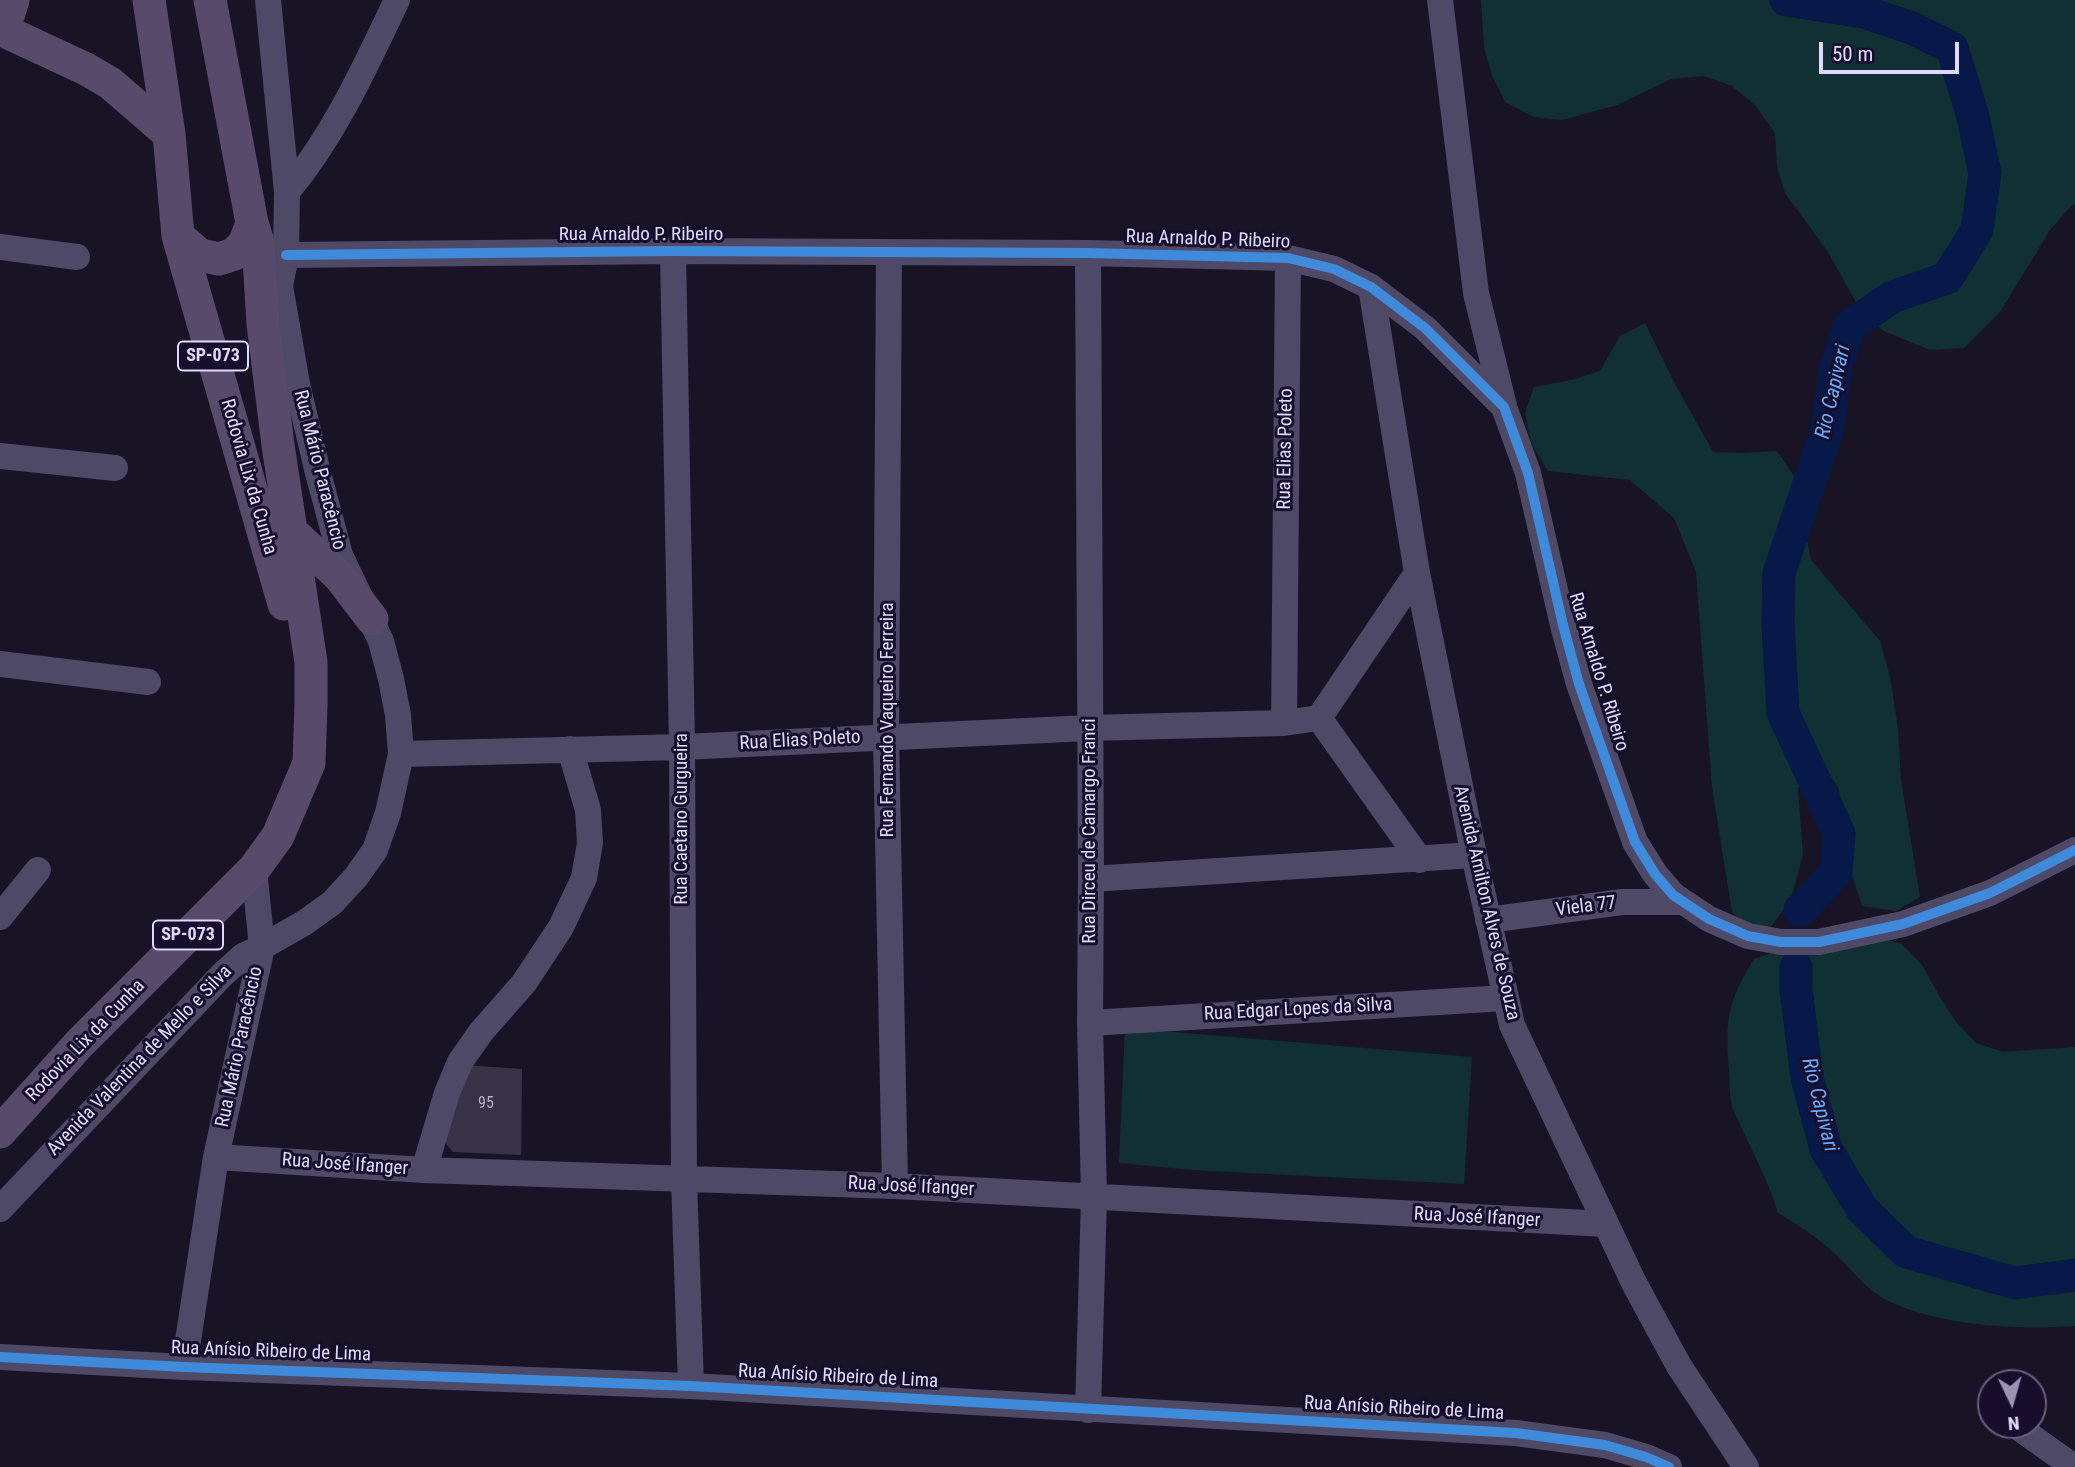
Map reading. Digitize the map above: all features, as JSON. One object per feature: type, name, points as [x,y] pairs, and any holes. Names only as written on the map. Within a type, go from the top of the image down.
[{"type":"main road","points":[[0,22],[8,16],[13,0]]},
{"type":"main road","name":"Rodovia Lix da Cunha","points":[[149,0],[169,134],[178,236],[303,663],[312,705]]},
{"type":"main road","name":"Rodovia Lix da Cunha","points":[[0,1132],[79,1044],[254,869],[278,836],[309,763],[311,662],[263,324],[258,242],[252,223],[210,0]]},
{"type":"main road","points":[[0,29],[110,83],[169,134]]},
{"type":"main road","points":[[178,236],[200,255],[219,259],[234,254],[244,244],[252,223]]},
{"type":"main road","points":[[291,531],[340,577],[372,619]]},
{"type":"street","name":"Rua Mário Paracêncio","points":[[184,1367],[216,1157],[262,947],[332,903],[356,877],[375,850],[388,813],[401,754],[398,715],[381,641],[340,555],[297,384],[280,286],[286,255],[287,192],[268,0]]},
{"type":"street","points":[[287,192],[315,156],[356,87],[397,0]]},
{"type":"street","points":[[1440,0],[1476,293],[1504,407]]},
{"type":"street","points":[[0,247],[77,257]]},
{"type":"street","name":"Rua Arnaldo P. Ribeiro","points":[[286,255],[673,251],[1087,253],[1288,258],[1334,270],[1371,287],[1425,328],[1504,407],[1528,473],[1579,684],[1635,842],[1655,874],[1673,895],[1709,919],[1748,936],[1781,942],[1819,942],[1903,924],[1990,893],[2075,850]]},
{"type":"street","name":"Rua Caetano Gurgueira","points":[[673,251],[682,747],[684,1179],[691,1386]]},
{"type":"street","name":"Rua Fernando Vaqueiro Ferreira","points":[[890,253],[886,737],[895,1186]]},
{"type":"street","name":"Rua Dirceu de Camargo Franci","points":[[1087,253],[1090,1023],[1094,1197],[1088,1410]]},
{"type":"street","name":"Rua Elias Poleto","points":[[1284,723],[1288,258]]},
{"type":"street","name":"Avenida Amilton Alves de Souza","points":[[1371,287],[1417,573],[1474,855],[1512,1025],[1634,1283],[1679,1366],[1746,1467]]},
{"type":"street","points":[[0,456],[115,468]]},
{"type":"street","points":[[1417,573],[1319,718],[1420,860]]},
{"type":"street","points":[[0,664],[148,682]]},
{"type":"street","name":"Rua Elias Poleto","points":[[401,754],[682,747],[1089,728],[1284,723],[1319,718]]},
{"type":"street","points":[[424,1170],[447,1093],[460,1062],[481,1032],[524,983],[561,927],[584,878],[590,843],[588,810],[570,749]]},
{"type":"street","points":[[1091,879],[1474,855]]},
{"type":"street","points":[[254,869],[262,947]]},
{"type":"street","points":[[0,917],[38,870]]},
{"type":"street","name":"Viela 77","points":[[1488,920],[1622,902],[1683,902]]},
{"type":"street","name":"Avenida Valentina de Mello e Silva","points":[[0,1209],[222,975],[243,956],[262,947]]},
{"type":"street","name":"Rua Edgar Lopes da Silva","points":[[1090,1023],[1506,998]]},
{"type":"street","name":"Rua José Ifanger","points":[[216,1157],[424,1170],[895,1186],[1606,1224]]},
{"type":"street","name":"Rua Anísio Ribeiro de Lima","points":[[0,1357],[184,1367],[691,1386],[1516,1433],[1605,1445],[1670,1467]]},
{"type":"street","points":[[2035,1439],[2074,1467]]},
{"type":"green space","points":[[1481,0],[2075,0],[2075,204],[2050,230],[2000,312],[1964,348],[1930,350],[1884,331],[1861,311],[1828,252],[1785,193],[1777,166],[1775,133],[1756,106],[1732,86],[1704,76],[1671,79],[1617,105],[1562,120],[1534,117],[1505,102],[1492,75],[1484,48]]},
{"type":"green space","points":[[1645,323],[1713,452],[1777,451],[1794,476],[1811,560],[1880,641],[1890,677],[1898,729],[1901,780],[1920,897],[1896,911],[1862,906],[1843,848],[1839,789],[1818,757],[1798,788],[1803,854],[1791,900],[1761,940],[1732,912],[1712,787],[1696,572],[1674,518],[1630,480],[1548,471],[1531,443],[1525,413],[1534,387],[1600,371],[1620,336]]},
{"type":"green space","points":[[1872,935],[1902,944],[1922,965],[1956,1022],[1976,1043],[2003,1052],[2075,1047],[2075,1326],[1976,1324],[1902,1307],[1874,1293],[1821,1242],[1778,1213],[1732,1105],[1727,1038],[1733,1000],[1754,959],[1784,949]]},
{"type":"green space","points":[[1125,1028],[1472,1057],[1464,1184],[1193,1170],[1119,1163]]},
{"type":"building","points":[[463,1065],[522,1069],[521,1155],[453,1152],[446,1144],[444,1134]]},
{"type":"waterway","name":"Rio Capivari","points":[[1786,0],[1864,12],[1912,28],[1952,48],[1972,113],[1985,173],[1977,230],[1947,278],[1892,297],[1850,326],[1836,367],[1827,430],[1779,573],[1778,623],[1783,713],[1839,833],[1836,873],[1800,910]]},
{"type":"waterway","name":"Rio Capivari","points":[[1796,967],[1796,989],[1807,1078],[1826,1149],[1862,1209],[1906,1252],[2015,1283],[2075,1275]]},
{"type":"cycle path","points":[[286,255],[673,251],[1088,253],[1288,258],[1334,269],[1371,287],[1425,328],[1504,407],[1528,473],[1579,684],[1635,842],[1655,874],[1673,895],[1709,919],[1748,936],[1781,942],[1819,942],[1903,924],[1990,893],[2075,850]]},
{"type":"cycle path","points":[[0,1357],[184,1367],[691,1386],[1516,1433],[1605,1445],[1669,1467]]}]
